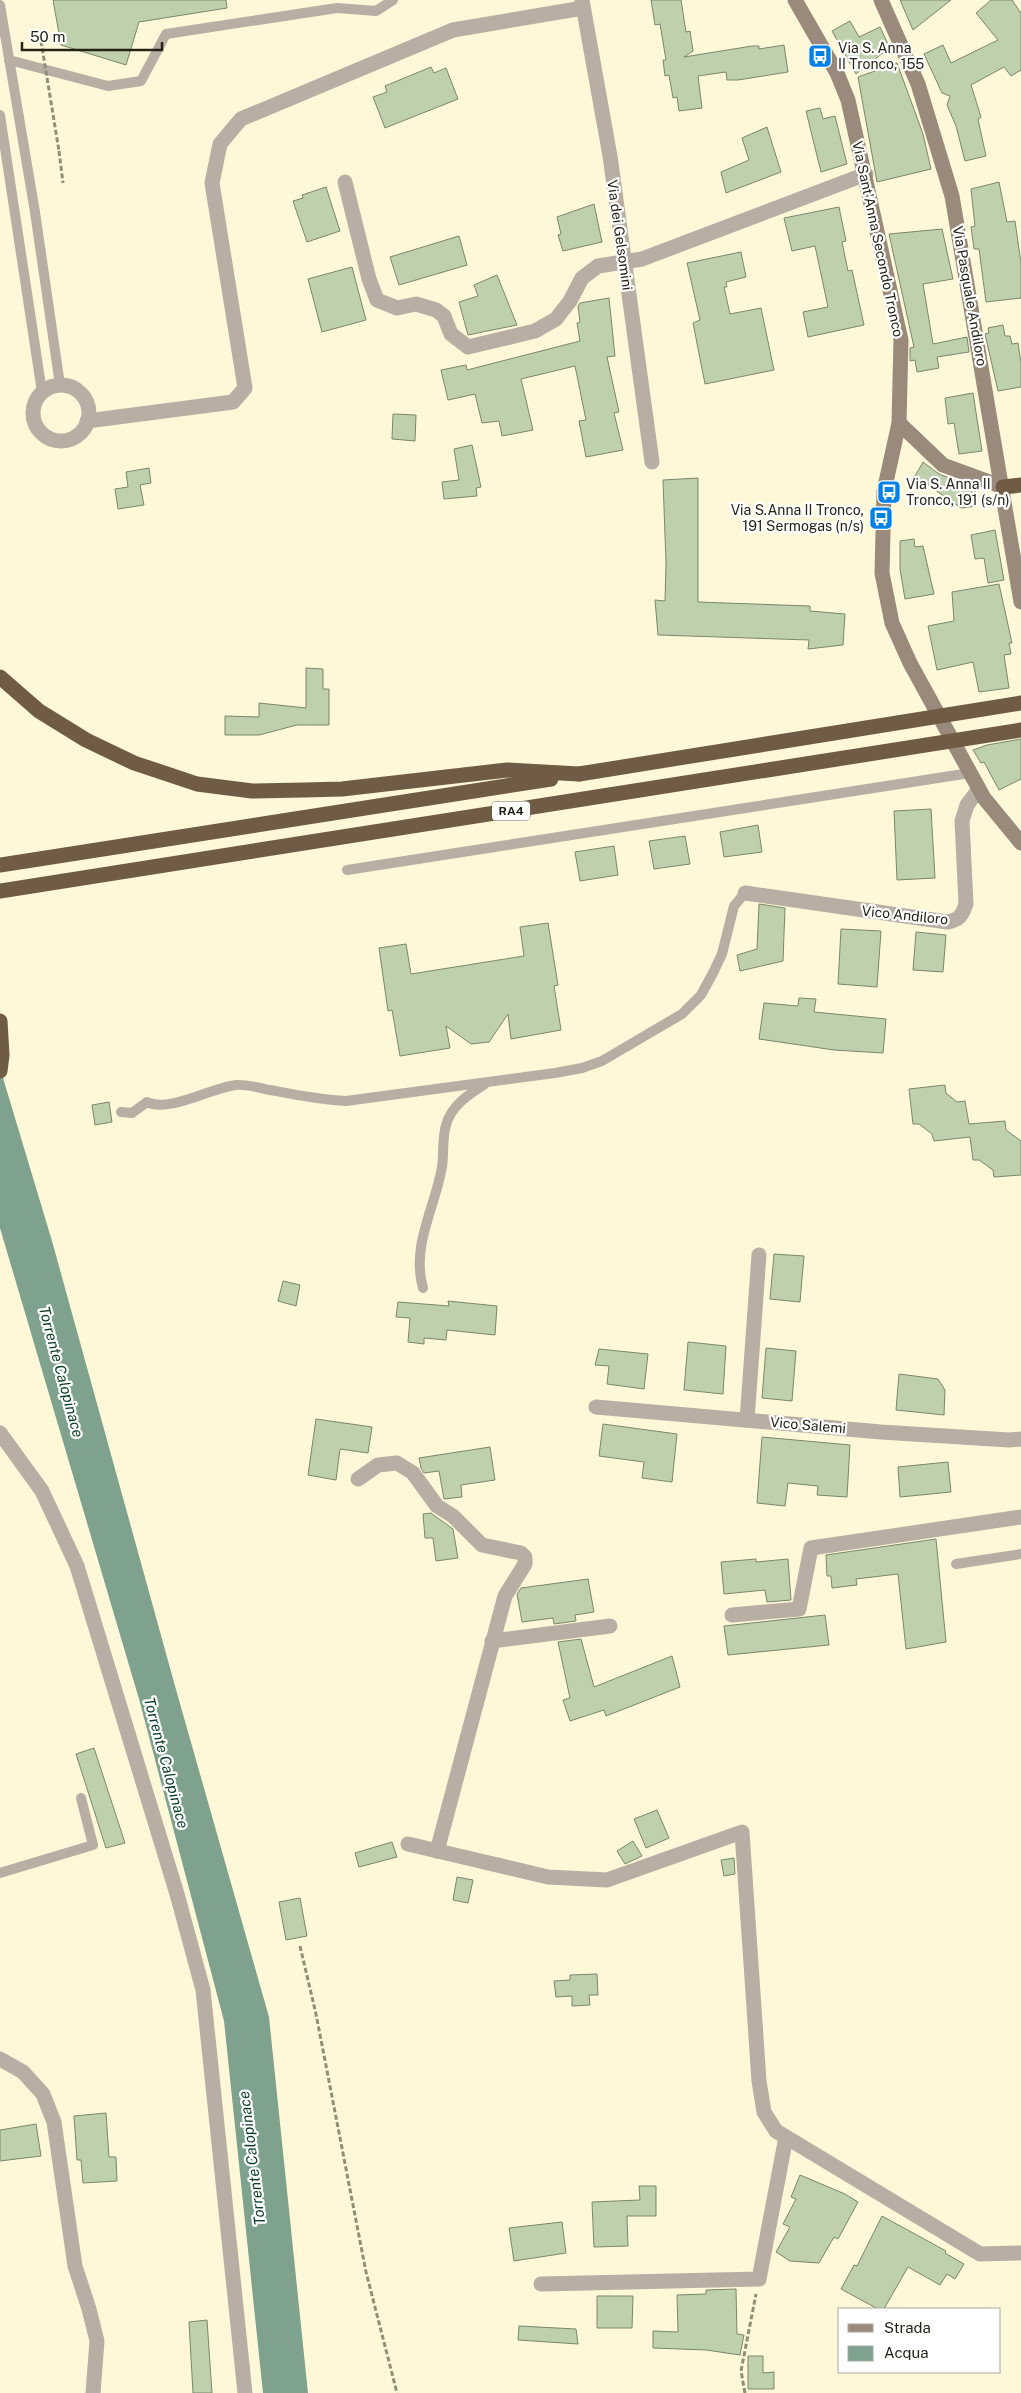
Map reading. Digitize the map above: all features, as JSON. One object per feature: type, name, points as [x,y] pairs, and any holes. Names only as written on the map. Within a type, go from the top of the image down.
[{"type":"highway","points":[[1003,487],[1021,485]]},
{"type":"highway","points":[[0,677],[39,711],[86,740],[134,763],[197,784],[252,791],[269,791],[342,789],[507,770],[579,774]]},
{"type":"highway","name":"RA4","points":[[0,865],[1021,703]]},
{"type":"highway","name":"RA4","points":[[0,891],[1021,730]]},
{"type":"highway","points":[[0,1021],[2,1055],[0,1071]]},
{"type":"street","name":"Via Sant'Anna Secondo Tronco","points":[[795,0],[842,86],[866,174],[901,340],[900,423],[884,491],[882,573],[892,623],[910,663],[984,798],[1021,843]]},
{"type":"street","name":"Via Pasquale Andiloro","points":[[881,0],[918,84],[952,196],[1003,487],[1021,602]]},
{"type":"street","points":[[87,421],[233,402],[245,388],[212,183],[220,144],[241,119],[453,30],[582,4]]},
{"type":"street","name":"Via dei Gelsomini","points":[[582,4],[610,156],[652,462]]},
{"type":"street","points":[[345,182],[368,279],[377,300],[397,308],[416,304],[436,310],[444,316],[451,334],[468,347],[535,331],[556,319],[570,301],[582,278],[590,271],[606,263],[642,259],[866,174]]},
{"type":"street","points":[[60,385],[73,388],[81,394],[86,402],[89,412],[87,421],[82,431],[75,437],[58,441],[48,438],[41,433],[33,417],[33,408],[42,392],[51,387],[60,385]]},
{"type":"street","points":[[900,423],[943,465],[1003,487]]},
{"type":"street","name":"Vico Andiloro","points":[[745,893],[946,922],[955,921],[962,916],[966,904],[962,821],[967,805],[979,789]]},
{"type":"street","points":[[748,1420],[759,1255]]},
{"type":"street","name":"Vico Salemi","points":[[596,1407],[891,1432],[1009,1440],[1021,1439]]},
{"type":"street","points":[[0,1433],[42,1491],[77,1566],[177,1894],[203,1990],[245,2393]]},
{"type":"street","points":[[358,1479],[378,1465],[397,1463],[413,1473],[437,1506],[453,1516],[482,1545],[521,1553],[525,1557],[525,1564],[504,1596],[437,1851]]},
{"type":"street","points":[[732,1615],[799,1609],[811,1548],[1021,1517]]},
{"type":"street","points":[[492,1641],[610,1626]]},
{"type":"street","points":[[408,1844],[548,1877],[607,1880],[742,1832],[758,2081],[764,2112],[776,2132],[980,2254],[1021,2253]]},
{"type":"street","points":[[0,2060],[23,2072],[43,2094],[54,2122],[75,2266],[97,2341],[93,2393]]},
{"type":"street","points":[[541,2284],[759,2279],[786,2137]]},
{"type":"lane","points":[[9,60],[108,86],[141,81],[166,34],[337,8],[376,11],[393,0]]},
{"type":"lane","points":[[0,5],[35,212],[60,385]]},
{"type":"lane","points":[[0,114],[42,392]]},
{"type":"lane","points":[[348,870],[970,773]]},
{"type":"lane","points":[[121,1112],[132,1113],[147,1102],[156,1106],[176,1104],[195,1095],[237,1085],[325,1100],[346,1101],[573,1070],[602,1061],[682,1014],[701,995],[722,954],[734,906],[745,893]]},
{"type":"lane","points":[[423,1288],[418,1271],[420,1246],[442,1168],[446,1125],[464,1097],[488,1082]]},
{"type":"lane","points":[[956,1564],[1021,1554]]},
{"type":"lane","points":[[0,1873],[93,1846],[81,1798]]},
{"type":"path","points":[[41,41],[63,182]]},
{"type":"path","points":[[300,1946],[316,2014],[366,2272],[397,2393]]},
{"type":"path","points":[[745,2393],[741,2371],[759,2279]]},
{"type":"water","name":"Torrente Calopinace","points":[[0,1068],[52,1241],[269,2017],[308,2393],[263,2393],[224,2021],[139,1699],[0,1228]]},
{"type":"building","points":[[53,0],[226,0],[227,8],[139,22],[126,65],[61,45]]},
{"type":"building","points":[[651,0],[681,0],[686,32],[690,31],[693,51],[684,57],[752,46],[759,46],[759,49],[784,45],[788,72],[738,80],[727,80],[726,72],[698,76],[702,108],[679,111],[677,97],[673,98],[669,75],[665,76],[663,60],[666,60],[660,24],[655,25]]},
{"type":"building","points":[[900,0],[951,0],[913,30]]},
{"type":"building","points":[[991,0],[1012,0],[1021,13],[1021,70],[1011,76],[1004,67],[971,85],[981,117],[978,119],[986,156],[965,161],[956,126],[947,105],[950,96],[942,93],[924,54],[943,45],[951,63],[998,40],[976,13]]},
{"type":"building","points":[[850,21],[859,37],[880,27],[888,44],[888,49],[856,74],[832,31]]},
{"type":"building","points":[[897,63],[923,134],[931,169],[877,182],[858,77]]},
{"type":"building","points":[[431,67],[434,73],[446,68],[458,99],[385,128],[373,97],[387,92],[385,86]]},
{"type":"building","points":[[820,108],[823,119],[835,116],[847,164],[821,172],[806,111]]},
{"type":"building","points":[[767,127],[781,172],[726,193],[721,172],[749,160],[742,138]]},
{"type":"building","points":[[999,182],[1007,222],[1015,221],[1021,263],[1021,298],[986,302],[979,249],[974,249],[971,227],[975,226],[971,189]]},
{"type":"building","points":[[326,187],[340,231],[307,242],[293,201],[303,198],[302,195]]},
{"type":"building","points":[[594,204],[602,242],[563,251],[558,235],[561,234],[557,217]]},
{"type":"building","points":[[839,207],[846,241],[842,242],[848,271],[852,270],[864,325],[808,337],[803,312],[828,307],[815,246],[792,251],[784,218]]},
{"type":"building","points":[[942,229],[953,279],[923,284],[933,344],[967,337],[969,352],[937,357],[939,368],[917,372],[915,360],[910,361],[910,348],[914,347],[889,234]]},
{"type":"building","points":[[459,236],[467,265],[399,285],[390,257]]},
{"type":"building","points":[[741,252],[746,277],[726,282],[727,287],[724,287],[730,314],[761,308],[774,370],[705,384],[693,323],[700,320],[687,263]]},
{"type":"building","points":[[352,267],[366,320],[322,332],[308,279]]},
{"type":"building","points":[[497,275],[517,325],[468,335],[459,302],[478,296],[474,285]]},
{"type":"building","points":[[609,298],[615,356],[607,357],[619,412],[614,413],[623,450],[586,457],[579,421],[586,420],[575,366],[521,379],[533,430],[502,436],[499,421],[482,423],[475,394],[448,400],[441,370],[466,365],[467,370],[580,341],[577,323],[580,322],[578,306],[580,303]]},
{"type":"building","points":[[1003,325],[1005,336],[1010,336],[1012,344],[1018,343],[1021,363],[1021,387],[998,391],[985,334],[989,333],[988,328]]},
{"type":"building","points":[[973,393],[982,451],[959,454],[954,423],[948,424],[945,398]]},
{"type":"building","points":[[393,414],[416,415],[415,441],[392,439]]},
{"type":"building","points":[[472,445],[481,487],[476,488],[477,496],[444,499],[442,482],[459,480],[454,449]]},
{"type":"building","points":[[923,462],[939,474],[975,488],[977,506],[961,508],[915,476]]},
{"type":"building","points":[[149,468],[151,483],[140,485],[144,505],[118,509],[115,489],[128,487],[126,472]]},
{"type":"building","points":[[698,478],[698,602],[810,606],[810,611],[845,614],[843,645],[808,649],[809,640],[658,635],[655,600],[665,601],[666,563],[663,480]]},
{"type":"building","points":[[995,530],[1004,580],[988,583],[984,558],[975,559],[971,535]]},
{"type":"building","points":[[914,539],[915,547],[923,546],[934,594],[905,599],[900,569],[900,541]]},
{"type":"building","points":[[999,584],[1012,643],[1009,643],[1011,654],[1004,655],[1009,688],[979,692],[973,662],[937,670],[928,626],[954,621],[952,592]]},
{"type":"building","points":[[306,668],[323,669],[323,689],[329,689],[329,725],[297,725],[259,735],[225,735],[225,716],[259,717],[259,703],[306,708]]},
{"type":"building","points":[[1021,739],[1021,779],[999,790],[984,762],[981,763],[973,750],[987,745]]},
{"type":"building","points":[[931,809],[935,878],[897,880],[894,811]]},
{"type":"building","points":[[758,825],[762,852],[724,857],[720,832]]},
{"type":"building","points":[[685,836],[690,864],[654,869],[649,841]]},
{"type":"building","points":[[614,846],[618,875],[580,881],[575,852]]},
{"type":"building","points":[[759,904],[785,908],[783,961],[740,971],[737,955],[757,949]]},
{"type":"building","points":[[548,923],[558,985],[554,986],[561,1030],[511,1039],[508,1014],[489,1042],[471,1044],[446,1026],[450,1048],[400,1056],[392,1010],[388,1011],[379,948],[406,944],[411,974],[524,956],[520,927]]},
{"type":"building","points":[[841,929],[881,931],[877,987],[838,984]]},
{"type":"building","points":[[916,932],[946,935],[943,972],[913,970]]},
{"type":"building","points":[[799,998],[816,999],[814,1012],[886,1019],[883,1053],[834,1050],[759,1039],[764,1003],[798,1006]]},
{"type":"building","points":[[945,1085],[946,1093],[957,1102],[965,1101],[969,1124],[1005,1121],[1006,1130],[1021,1141],[1021,1175],[994,1177],[993,1170],[979,1160],[973,1160],[970,1137],[934,1141],[932,1134],[919,1124],[913,1124],[909,1089]]},
{"type":"building","points":[[109,1102],[112,1122],[95,1125],[92,1105]]},
{"type":"building","points":[[774,1254],[804,1256],[800,1302],[770,1299]]},
{"type":"building","points":[[283,1281],[300,1285],[296,1306],[278,1301]]},
{"type":"building","points":[[448,1301],[497,1306],[495,1335],[447,1330],[446,1340],[424,1338],[424,1344],[408,1342],[410,1318],[396,1317],[398,1302],[449,1306]]},
{"type":"building","points":[[688,1342],[726,1346],[723,1394],[684,1390]]},
{"type":"building","points":[[766,1348],[796,1351],[792,1401],[762,1398]]},
{"type":"building","points":[[599,1349],[648,1354],[644,1389],[607,1384],[609,1366],[595,1365]]},
{"type":"building","points":[[899,1374],[938,1379],[945,1390],[944,1415],[896,1410]]},
{"type":"building","points":[[316,1419],[372,1427],[368,1453],[340,1449],[336,1480],[308,1475]]},
{"type":"building","points":[[603,1424],[677,1434],[672,1482],[642,1478],[644,1462],[599,1456]]},
{"type":"building","points":[[762,1437],[850,1445],[847,1497],[817,1495],[818,1486],[788,1483],[785,1506],[757,1503]]},
{"type":"building","points":[[490,1447],[495,1480],[461,1485],[462,1497],[444,1499],[439,1471],[424,1473],[421,1468],[419,1458]]},
{"type":"building","points":[[948,1462],[951,1492],[900,1497],[898,1467]]},
{"type":"building","points":[[431,1513],[453,1529],[458,1558],[436,1561],[433,1538],[425,1538],[423,1514]]},
{"type":"building","points":[[936,1539],[946,1642],[906,1649],[898,1574],[856,1579],[857,1585],[832,1588],[831,1576],[827,1576],[826,1555]]},
{"type":"building","points":[[756,1559],[756,1562],[788,1559],[791,1600],[767,1602],[765,1590],[724,1594],[721,1562]]},
{"type":"building","points":[[588,1579],[594,1612],[575,1615],[576,1621],[554,1624],[553,1618],[522,1622],[517,1594],[521,1588]]},
{"type":"building","points":[[825,1615],[829,1645],[728,1655],[724,1626]]},
{"type":"building","points":[[581,1639],[594,1687],[672,1656],[680,1687],[606,1716],[604,1710],[570,1721],[563,1700],[570,1698],[558,1642]]},
{"type":"building","points":[[94,1748],[125,1843],[106,1848],[76,1754]]},
{"type":"building","points":[[657,1810],[669,1838],[646,1848],[634,1819]]},
{"type":"building","points":[[633,1841],[642,1856],[625,1864],[617,1851]]},
{"type":"building","points":[[392,1842],[397,1857],[359,1867],[355,1853]]},
{"type":"building","points":[[734,1858],[735,1874],[724,1876],[721,1860]]},
{"type":"building","points":[[457,1877],[473,1880],[468,1903],[453,1900]]},
{"type":"building","points":[[300,1898],[307,1936],[286,1940],[279,1902]]},
{"type":"building","points":[[597,1974],[598,1995],[589,1995],[590,2005],[572,2006],[572,1996],[556,1997],[554,1981],[570,1980],[570,1975]]},
{"type":"building","points":[[106,2113],[109,2157],[116,2157],[117,2181],[83,2183],[81,2160],[77,2160],[74,2116]]},
{"type":"building","points":[[36,2124],[41,2156],[0,2161],[0,2130]]},
{"type":"building","points":[[800,2175],[845,2194],[858,2202],[838,2239],[834,2237],[819,2263],[790,2261],[776,2252],[790,2227],[783,2224],[796,2199],[791,2197]]},
{"type":"building","points":[[639,2186],[656,2186],[656,2216],[627,2216],[628,2246],[594,2247],[592,2202],[640,2200]]},
{"type":"building","points":[[882,2216],[946,2251],[945,2253],[964,2264],[955,2279],[947,2274],[940,2285],[908,2267],[885,2308],[876,2308],[841,2289],[854,2265],[857,2266]]},
{"type":"building","points":[[562,2222],[566,2253],[514,2261],[509,2228]]},
{"type":"building","points":[[736,2289],[737,2334],[744,2335],[740,2355],[706,2350],[653,2348],[653,2331],[678,2332],[677,2295],[706,2294],[706,2290]]},
{"type":"building","points":[[597,2296],[633,2296],[632,2328],[597,2328]]},
{"type":"building","points":[[207,2320],[212,2393],[193,2393],[189,2322]]},
{"type":"building","points":[[519,2326],[576,2329],[578,2344],[518,2340]]},
{"type":"building","points":[[748,2356],[763,2356],[763,2373],[774,2372],[774,2389],[748,2389]]},
{"type":"place","name":"Via S. Anna II Tronco, 155","points":[[820,56]]},
{"type":"place","name":"Via S. Anna II Tronco, 191 (s/n)","points":[[889,492]]},
{"type":"place","name":"Via S.Anna II Tronco, 191 Sermogas (n/s)","points":[[881,518]]}]
